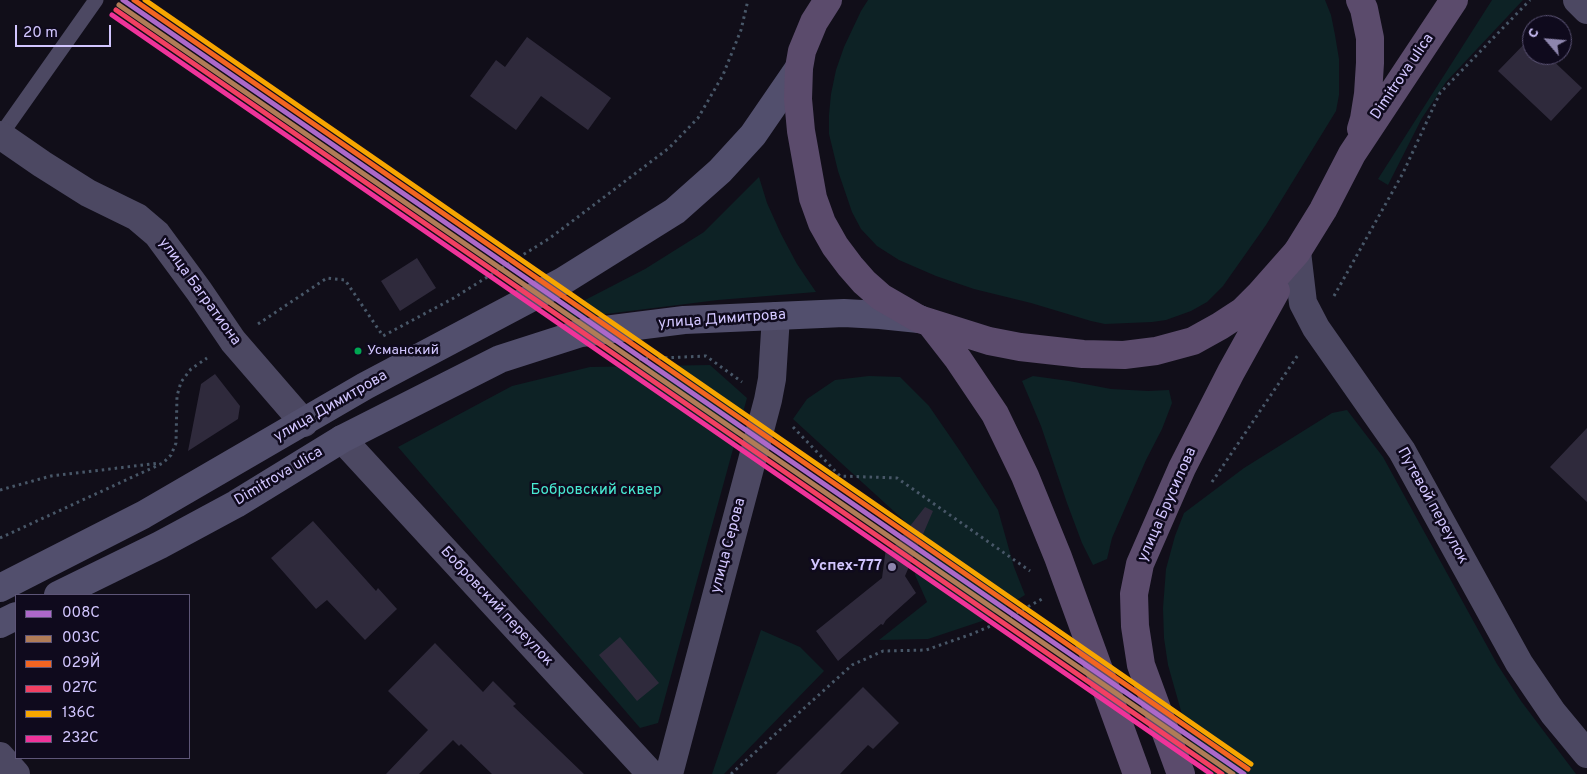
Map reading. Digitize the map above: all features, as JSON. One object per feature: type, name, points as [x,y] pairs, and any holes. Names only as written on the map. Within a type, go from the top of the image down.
[{"type":"main road","points":[[800,59],[810,0]]},
{"type":"main road","name":"улица Димитрова","points":[[0,588],[143,515],[365,386],[563,281],[675,211],[720,171],[753,135],[800,59],[814,22],[828,0]]},
{"type":"main road","name":"улица Димитрова","points":[[342,439],[500,359],[581,333],[684,320],[844,314],[880,315],[925,321],[989,340],[1046,350],[1110,355],[1142,354],[1193,341],[1243,311],[1297,252],[1323,210],[1352,154],[1364,119],[1370,63],[1370,38],[1364,9],[1360,0]]},
{"type":"main road","name":"Dimitrova ulica","points":[[1352,154],[1454,0]]},
{"type":"main road","name":"улица Димитрова","points":[[800,59],[798,99],[801,131],[813,198],[822,223],[835,246],[864,282],[881,297],[925,321]]},
{"type":"main road","name":"улица Брусилова","points":[[1181,774],[1141,665],[1135,626],[1134,594],[1140,564],[1182,468],[1231,372],[1297,252]]},
{"type":"main road","points":[[925,321],[958,359],[995,414],[1025,476],[1058,557],[1137,774]]},
{"type":"main road","name":"Dimitrova ulica","points":[[60,594],[160,545],[236,504],[342,439]]},
{"type":"main road","points":[[0,624],[15,616]]},
{"type":"street","points":[[1577,0],[1587,10]]},
{"type":"street","name":"улица Багратиона","points":[[0,135],[88,193],[137,217],[157,234],[200,291],[233,341],[304,423]]},
{"type":"street","name":"Путевой переулок","points":[[1297,252],[1303,303],[1316,328],[1402,451],[1519,663],[1553,713],[1587,754]]},
{"type":"street","name":"улица Серова","points":[[669,774],[768,400],[772,379],[776,316]]},
{"type":"street","name":"Бобровский переулок","points":[[342,439],[651,774]]},
{"type":"street","points":[[0,756],[16,774]]},
{"type":"lane","points":[[0,135],[96,0]]},
{"type":"path","points":[[383,336],[452,299],[550,238],[669,148],[698,118],[723,75],[741,30],[748,0]]},
{"type":"path","points":[[1211,482],[1316,328],[1403,173],[1440,94],[1530,0]]},
{"type":"path","points":[[631,359],[706,356],[768,400],[840,476],[897,478],[1031,571]]},
{"type":"path","points":[[0,490],[52,476],[163,463],[0,538]]},
{"type":"path","points":[[731,774],[852,665],[883,651],[926,650],[972,634],[1002,621],[1043,598]]},
{"type":"green space","points":[[868,0],[1325,0],[1331,15],[1339,59],[1339,95],[1336,111],[1266,225],[1223,286],[1207,302],[1191,311],[1166,320],[1105,324],[1091,321],[1031,303],[974,289],[936,276],[899,260],[877,246],[861,229],[852,212],[838,171],[829,134],[829,115],[836,70],[844,47]]},
{"type":"green space","points":[[1492,0],[1523,0],[1446,82],[1422,118],[1388,185],[1378,179]]},
{"type":"green space","points":[[759,177],[767,203],[781,234],[797,264],[816,292],[718,300],[566,319],[560,313],[645,269],[704,232]]},
{"type":"green space","name":"Бобровский сквер","points":[[710,365],[747,398],[658,723],[640,728],[398,447],[512,386],[590,367]]},
{"type":"green space","points":[[869,376],[900,377],[929,406],[998,510],[1014,567],[1025,595],[982,621],[928,639],[879,640],[927,602],[915,575],[916,552],[922,537],[793,419],[807,399],[835,380]]},
{"type":"green space","points":[[1033,376],[1111,389],[1169,390],[1172,403],[1112,538],[1107,559],[1093,565],[1082,543],[1041,426],[1022,381]]},
{"type":"green space","points":[[1347,410],[1383,457],[1497,664],[1521,701],[1576,774],[1204,774],[1183,718],[1168,665],[1164,638],[1163,608],[1166,569],[1175,536],[1184,513],[1244,468],[1332,413]]},
{"type":"green space","points":[[761,630],[800,647],[824,671],[724,774],[712,774]]},
{"type":"building","points":[[527,37],[611,98],[588,130],[541,96],[516,130],[470,96],[496,60],[505,67]]},
{"type":"building","points":[[1522,46],[1522,65],[1558,65],[1582,88],[1551,121],[1498,71]]},
{"type":"building","points":[[417,258],[436,288],[400,311],[381,281]]},
{"type":"building","points":[[215,374],[240,406],[238,419],[188,451],[201,384]]},
{"type":"building","points":[[1587,428],[1587,502],[1550,467]]},
{"type":"building","points":[[925,507],[933,511],[905,576],[916,593],[886,620],[883,625],[881,624],[838,661],[816,631],[882,578],[886,548],[889,553]]},
{"type":"building","points":[[313,521],[376,591],[378,588],[397,609],[365,640],[327,600],[316,609],[271,558]]},
{"type":"building","points":[[620,637],[659,683],[637,701],[599,655]]},
{"type":"building","points":[[435,643],[483,692],[493,681],[516,704],[513,706],[584,774],[492,774],[461,744],[459,746],[453,740],[419,774],[386,774],[428,730],[388,691]]},
{"type":"building","points":[[863,687],[899,723],[873,749],[868,745],[840,774],[776,774]]},
{"type":"transit line","name":"008С","points":[[123,0],[1244,774]]},
{"type":"transit line","name":"029Й","points":[[134,0],[1248,769]]},
{"type":"transit line","name":"136С","points":[[145,0],[1251,764]]},
{"type":"transit line","name":"003С","points":[[119,5],[1233,774]]},
{"type":"transit line","name":"027С","points":[[116,10],[1222,774]]},
{"type":"transit line","name":"232C","points":[[112,15],[1211,774]]},
{"type":"place","name":"Усманский","points":[[358,351]]},
{"type":"place","name":"Успех-777","points":[[892,567]]}]
